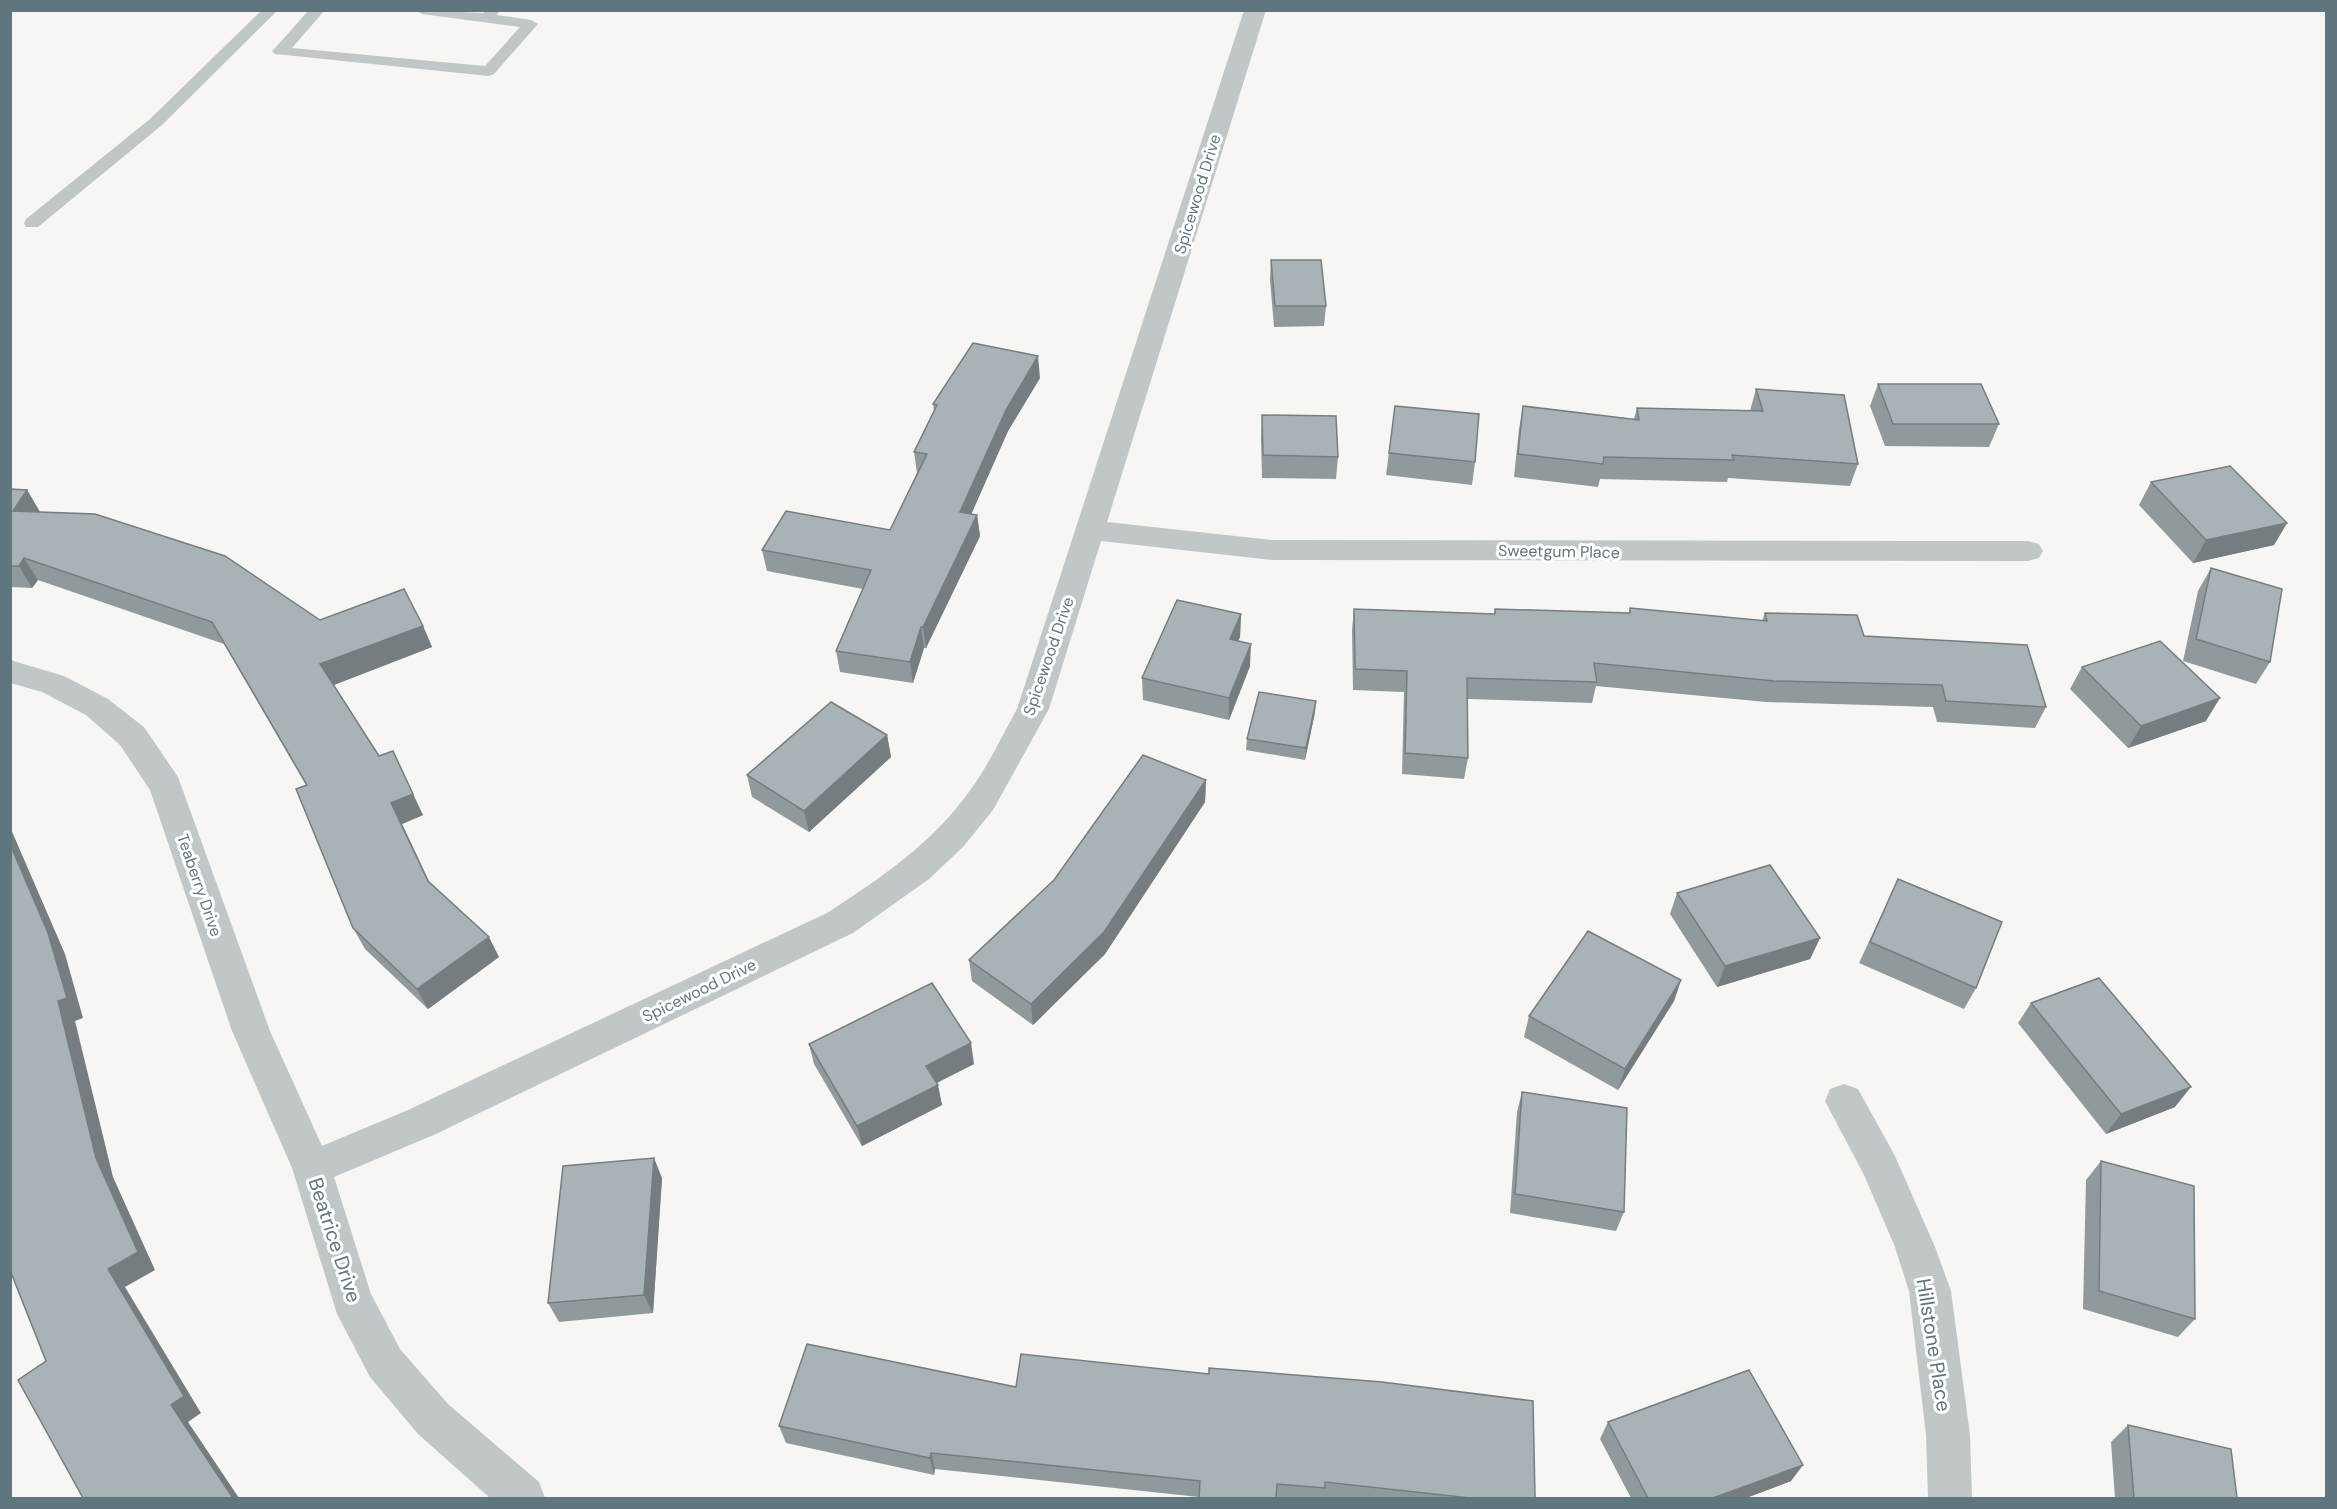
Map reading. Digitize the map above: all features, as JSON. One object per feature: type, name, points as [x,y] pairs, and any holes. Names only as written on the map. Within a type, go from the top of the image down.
[{"type":"street","name":"Spicewood Drive","points":[[312,1168],[422,1122],[840,923],[897,886],[944,845],[982,800],[1033,709],[1255,10]]},
{"type":"street","name":"Sweetgum Place","points":[[1091,530],[1273,550],[2028,551]]},
{"type":"street","name":"Teaberry Drive","points":[[10,671],[53,684],[97,707],[132,736],[166,786],[251,1031],[312,1168]]},
{"type":"street","name":"Hillstone Place","points":[[1844,1101],[1880,1166],[1915,1247],[1930,1291],[1948,1435],[1950,1498]]},
{"type":"street","name":"Beatrice Drive","points":[[312,1168],[352,1300],[385,1363],[433,1419],[523,1498]]},
{"type":"lane","points":[[32,223],[156,122],[271,10]]},
{"type":"lane","points":[[318,10],[280,51],[489,71],[531,24],[491,14],[422,10]]},
{"type":"building","points":[[1271,260],[1321,260],[1326,306],[1275,306]]},
{"type":"building","points":[[973,343],[1038,356],[1006,410],[960,512],[977,515],[921,627],[910,662],[836,651],[871,570],[762,550],[786,511],[890,530],[927,454],[914,452],[937,405],[933,404]]},
{"type":"building","points":[[1878,384],[1981,384],[1999,424],[1893,424]]},
{"type":"building","points":[[1756,389],[1844,395],[1858,464],[1732,455],[1734,460],[1604,457],[1603,464],[1518,454],[1523,406],[1639,420],[1637,408],[1763,411]]},
{"type":"building","points":[[1395,406],[1479,414],[1475,462],[1389,453]]},
{"type":"building","points":[[1262,415],[1336,416],[1338,457],[1263,455]]},
{"type":"building","points":[[2230,466],[2287,523],[2206,540],[2151,482]]},
{"type":"building","points":[[10,489],[27,490],[13,511],[95,514],[225,556],[320,620],[404,589],[423,626],[320,664],[379,756],[393,751],[413,794],[391,803],[428,881],[489,937],[417,989],[353,928],[296,789],[307,785],[212,622],[24,558],[19,566],[10,566]]},
{"type":"building","points":[[2211,568],[2282,589],[2270,662],[2196,639]]},
{"type":"building","points":[[1177,600],[1241,614],[1230,639],[1251,644],[1229,698],[1142,678]]},
{"type":"building","points":[[1630,608],[1767,621],[1765,613],[1857,615],[1864,636],[2027,645],[2046,707],[1946,701],[1942,685],[1774,681],[1594,663],[1597,682],[1467,678],[1468,758],[1405,753],[1407,671],[1355,669],[1354,609],[1495,614],[1495,609],[1630,613]]},
{"type":"building","points":[[2160,641],[2220,698],[2141,726],[2082,667]]},
{"type":"building","points":[[1259,692],[1316,701],[1306,748],[1247,739]]},
{"type":"building","points":[[831,702],[887,735],[804,811],[747,775]]},
{"type":"building","points":[[1143,755],[1206,780],[1104,932],[1031,1004],[969,960],[1054,880]]},
{"type":"building","points":[[10,844],[48,933],[67,998],[58,1001],[96,1158],[138,1252],[108,1269],[184,1396],[171,1405],[233,1498],[83,1498],[18,1380],[46,1361],[10,1270]]},
{"type":"building","points":[[1770,865],[1820,938],[1725,966],[1677,893]]},
{"type":"building","points":[[1898,879],[2002,922],[1976,988],[1870,942]]},
{"type":"building","points":[[1588,931],[1681,980],[1625,1069],[1529,1016]]},
{"type":"building","points":[[2099,978],[2191,1087],[2121,1114],[2031,1003]]},
{"type":"building","points":[[932,983],[971,1043],[926,1066],[938,1085],[857,1126],[809,1044]]},
{"type":"building","points":[[1522,1092],[1627,1108],[1624,1212],[1515,1194]]},
{"type":"building","points":[[654,1158],[644,1295],[548,1303],[563,1166]]},
{"type":"building","points":[[2101,1161],[2194,1186],[2195,1319],[2099,1291]]},
{"type":"building","points":[[807,1344],[1016,1387],[1021,1354],[1209,1374],[1209,1368],[1382,1382],[1533,1401],[1535,1498],[1470,1498],[1325,1482],[1325,1488],[1277,1484],[1276,1498],[1199,1498],[1200,1481],[931,1453],[930,1458],[779,1426]]},
{"type":"building","points":[[1749,1370],[1803,1465],[1713,1498],[1648,1498],[1608,1422]]},
{"type":"building","points":[[2128,1425],[2231,1449],[2237,1498],[2134,1498]]}]
